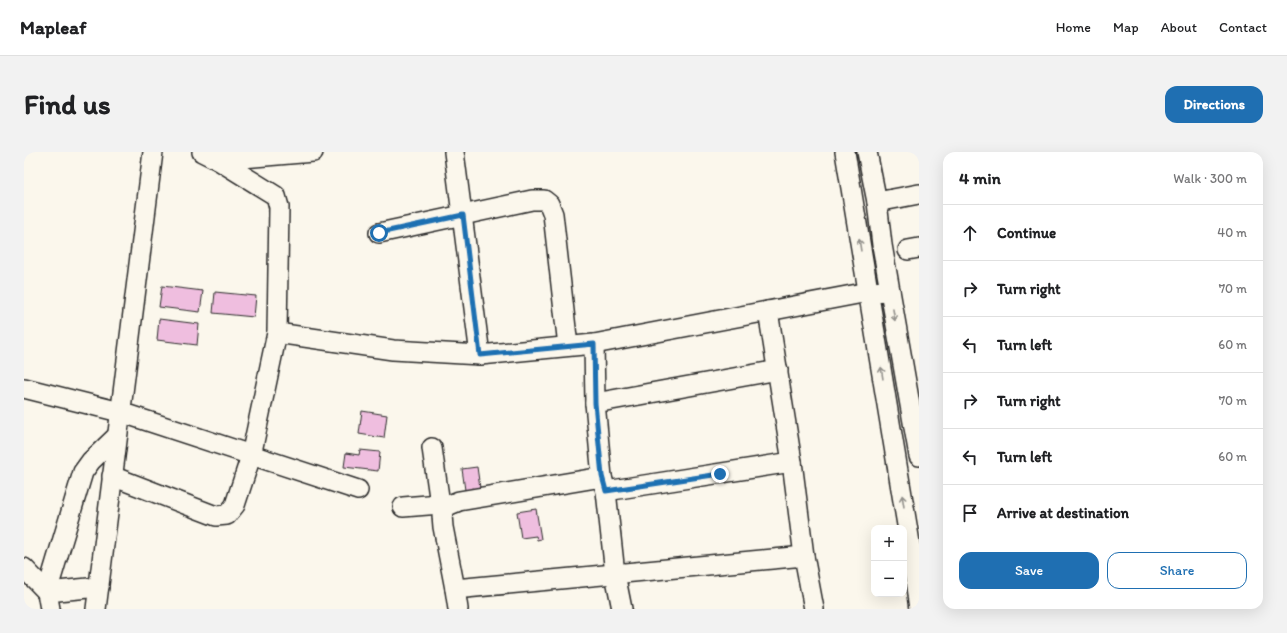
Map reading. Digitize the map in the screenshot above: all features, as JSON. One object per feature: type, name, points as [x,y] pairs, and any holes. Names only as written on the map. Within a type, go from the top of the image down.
[{"type":"street","points":[[96,609],[153,152]]},
{"type":"street","points":[[210,156],[313,152]]},
{"type":"street","points":[[454,152],[480,355]]},
{"type":"street","points":[[845,152],[868,292],[913,529],[919,609]]},
{"type":"street","points":[[867,152],[877,202],[882,245],[919,456]]},
{"type":"street","points":[[112,476],[216,516],[227,515],[235,505],[251,456],[277,333],[278,201],[276,196],[271,192],[210,156]]},
{"type":"street","points":[[877,202],[919,194]]},
{"type":"street","points":[[379,233],[532,200],[544,200],[550,204],[553,214],[568,346]]},
{"type":"street","points":[[277,333],[393,350],[480,355],[594,344],[868,292],[890,291]]},
{"type":"street","points":[[768,311],[792,462],[804,556],[814,609]]},
{"type":"street","points":[[594,344],[595,403],[615,574],[622,609]]},
{"type":"street","points":[[595,403],[778,370]]},
{"type":"street","points":[[24,388],[120,412],[358,490]]},
{"type":"street","points":[[48,601],[83,472],[91,460],[117,436]]},
{"type":"street","points":[[432,448],[444,505],[442,515],[458,609]]},
{"type":"street","points":[[403,508],[444,505],[459,501],[792,462]]},
{"type":"street","points":[[455,589],[804,556]]},
{"type":"street","points":[[24,568],[48,601]]},
{"type":"street","points":[[48,601],[98,587]]},
{"type":"building","points":[[162,286],[203,291],[200,312],[159,307]]},
{"type":"building","points":[[215,292],[256,296],[254,317],[213,313]]},
{"type":"building","points":[[159,319],[199,324],[197,345],[157,340]]},
{"type":"building","points":[[362,411],[387,415],[384,438],[359,434]]},
{"type":"building","points":[[360,450],[380,452],[378,471],[344,467],[346,453],[359,455]]},
{"type":"building","points":[[477,467],[481,495],[466,497],[462,469]]},
{"type":"building","points":[[536,509],[541,539],[537,540],[536,536],[521,538],[517,512]]},
{"type":"route","points":[[379,233],[463,215],[480,355],[594,344],[595,403],[602,476],[606,491],[720,474]]}]
